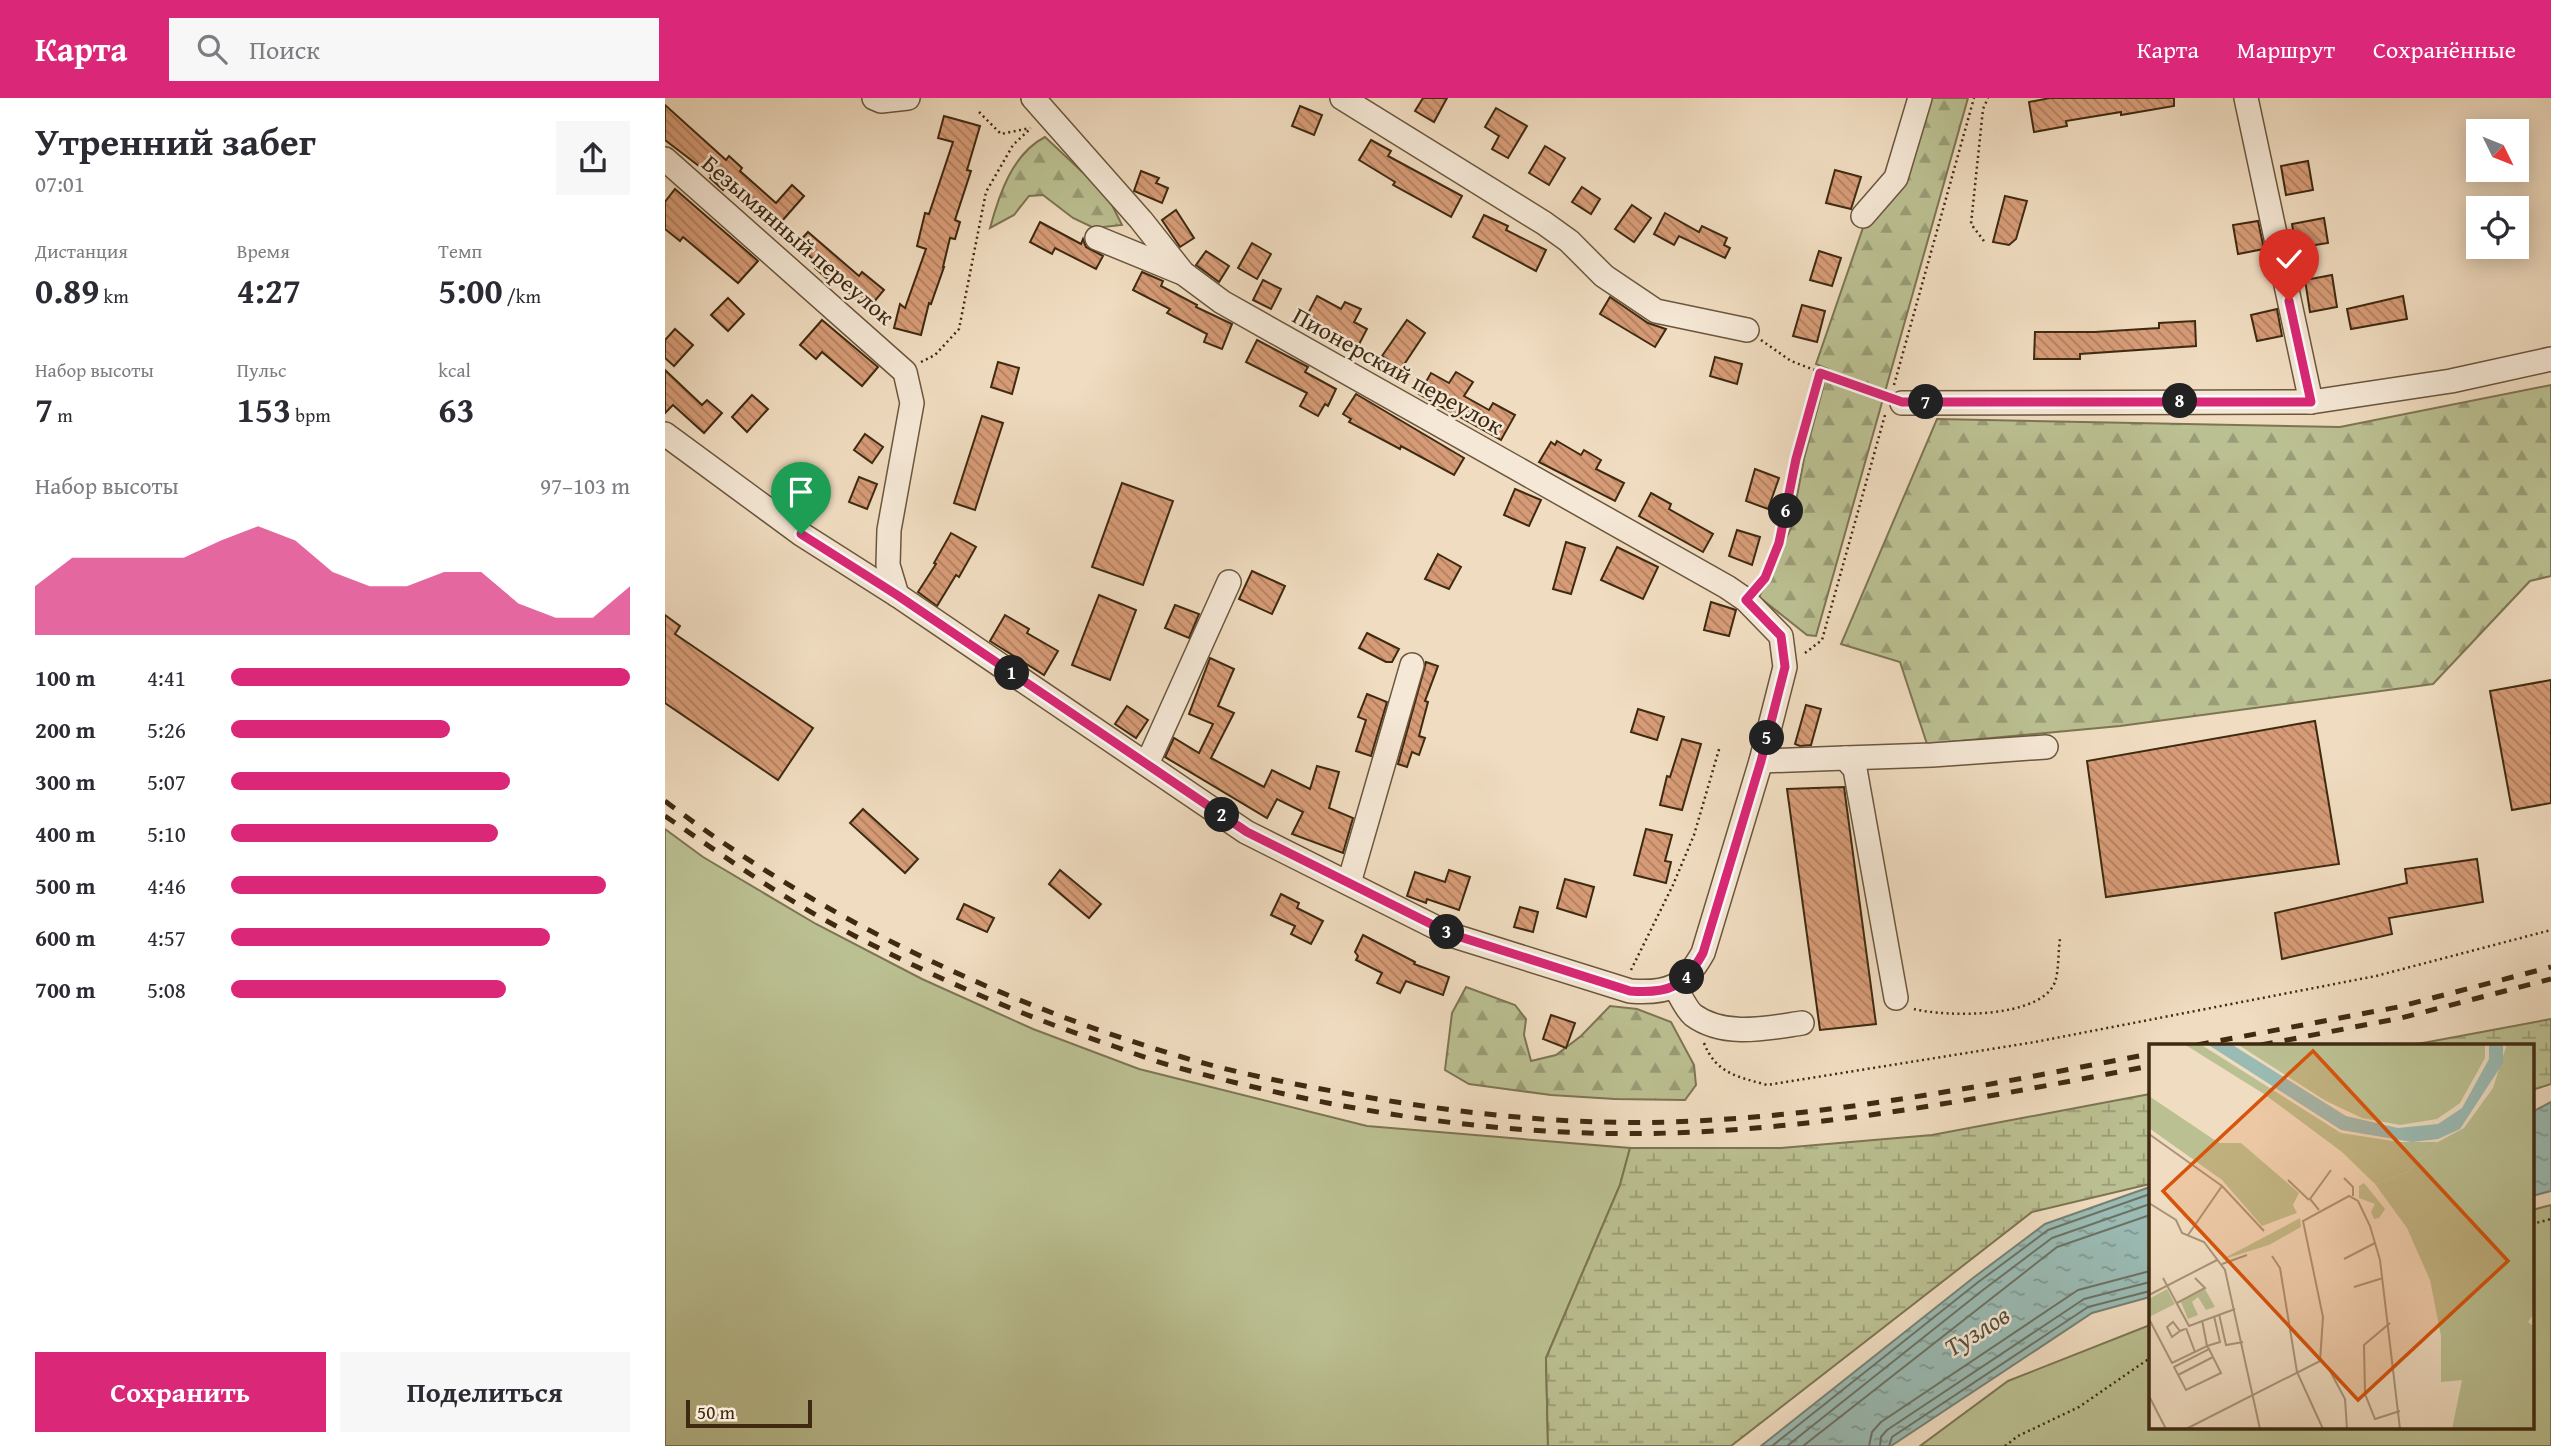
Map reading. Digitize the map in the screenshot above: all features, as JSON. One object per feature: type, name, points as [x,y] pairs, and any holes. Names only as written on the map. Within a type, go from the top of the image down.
[{"type":"street","points":[[874,98],[881,101],[908,98]]},
{"type":"street","name":"Пионерский переулок","points":[[1033,98],[1117,191],[1183,273],[1222,302],[1746,600],[1781,636],[1785,667],[1761,761]]},
{"type":"street","points":[[1342,98],[1544,223],[1569,241],[1604,276],[1656,311],[1747,330]]},
{"type":"street","points":[[1863,216],[1896,178],[1920,98]]},
{"type":"street","points":[[2246,98],[2311,402]]},
{"type":"street","name":"Безымянный переулок","points":[[665,159],[898,365]]},
{"type":"street","points":[[1097,238],[1183,273]]},
{"type":"street","points":[[1898,393],[2311,402],[2451,381],[2551,359]]},
{"type":"street","points":[[897,595],[888,565],[889,530],[912,403],[905,372],[898,365]]},
{"type":"street","points":[[665,434],[801,534],[897,595],[1247,832],[1451,934],[1622,988],[1654,993],[1675,987],[1692,973],[1703,953],[1761,761],[1932,755],[2046,747]]},
{"type":"street","points":[[1147,764],[1229,582]]},
{"type":"street","points":[[1349,883],[1412,665]]},
{"type":"street","points":[[1845,758],[1855,769],[1896,998]]},
{"type":"street","points":[[1675,987],[1692,1014],[1718,1027],[1755,1030],[1802,1023]]},
{"type":"path","points":[[1747,330],[1791,361],[1820,373],[1898,393],[1974,98]]},
{"type":"path","points":[[1984,241],[1972,224],[1983,109],[1987,98]]},
{"type":"path","points":[[898,365],[925,361],[935,355],[959,329],[986,192],[1013,145],[1031,128],[1001,134],[979,111]]},
{"type":"path","points":[[1746,600],[1765,578],[1779,543],[1796,459],[1820,373]]},
{"type":"path","points":[[1822,640],[1884,419]]},
{"type":"path","points":[[1622,988],[1673,885],[1694,835],[1720,746]]},
{"type":"path","points":[[1692,1014],[1709,1055],[1730,1075],[1767,1085],[2035,1042],[2376,976],[2551,930]]},
{"type":"path","points":[[1896,998],[1914,1010],[1937,1014],[1988,1014],[2037,1002],[2055,983],[2060,939]]},
{"type":"path","points":[[2533,1224],[2551,1219]]},
{"type":"path","points":[[2005,1446],[2018,1436],[2079,1407],[2149,1359]]},
{"type":"green space","points":[[1926,98],[1968,98],[1816,636],[1807,635],[1759,597],[1791,528],[1804,459],[1828,369],[1816,364],[1865,222]]},
{"type":"green space","points":[[1045,137],[1107,195],[1122,225],[1094,228],[1073,218],[1043,195],[1029,196],[1014,215],[990,228],[1003,189],[1015,165],[1034,144]]},
{"type":"green space","points":[[2551,385],[2551,576],[2530,581],[2433,684],[2120,726],[1927,744],[1900,662],[1841,644],[1937,419],[2340,427]]},
{"type":"green space","points":[[665,829],[703,857],[816,924],[922,979],[1033,1029],[1139,1069],[1367,1126],[1630,1148],[1620,1185],[1546,1358],[1548,1446],[665,1446]]},
{"type":"green space","points":[[1466,987],[1515,1005],[1526,1019],[1524,1035],[1531,1061],[1556,1055],[1581,1036],[1610,1006],[1637,1009],[1671,1022],[1694,1065],[1696,1085],[1685,1100],[1551,1095],[1469,1084],[1445,1070],[1452,1013]]},
{"type":"green space","points":[[2551,1019],[2551,1084],[2533,1090],[2533,1044],[2417,1044]]},
{"type":"green space","points":[[2149,1094],[2149,1184],[2032,1212],[1731,1446],[1548,1446],[1546,1358],[1620,1185],[1630,1148],[1781,1148],[1932,1135]]},
{"type":"green space","points":[[2551,1205],[2551,1446],[1920,1446],[2008,1381],[2149,1325],[2149,1428],[2533,1428],[2533,1210]]},
{"type":"water","points":[[2551,1102],[2551,1191],[2533,1196],[2533,1111]]},
{"type":"water","name":"Тузлов","points":[[2149,1187],[2149,1297],[2092,1313],[1891,1446],[1761,1446],[1973,1278],[2045,1224]]},
{"type":"building","points":[[1423,98],[1447,98],[1434,122],[1415,111]]},
{"type":"building","points":[[2050,98],[2174,98],[2174,106],[2066,121],[2067,126],[2034,132],[2029,102]]},
{"type":"building","points":[[665,105],[726,160],[729,156],[742,168],[740,171],[776,203],[792,185],[804,196],[775,229],[726,186],[723,190],[710,178],[712,176],[665,140]]},
{"type":"building","points":[[1300,106],[1322,115],[1314,135],[1292,126]]},
{"type":"building","points":[[1496,108],[1527,126],[1508,158],[1492,149],[1499,136],[1485,127]]},
{"type":"building","points":[[944,116],[980,126],[967,170],[971,171],[955,220],[960,222],[955,239],[950,238],[944,267],[931,304],[929,303],[921,335],[894,328],[900,304],[905,308],[926,249],[917,246],[925,213],[929,214],[953,142],[938,138]]},
{"type":"building","points":[[1371,140],[1391,151],[1388,156],[1462,196],[1451,217],[1393,185],[1395,182],[1359,160]]},
{"type":"building","points":[[1545,146],[1565,158],[1549,185],[1529,173]]},
{"type":"building","points":[[2308,161],[2313,190],[2286,195],[2281,166]]},
{"type":"building","points":[[1835,170],[1861,177],[1851,209],[1826,203]]},
{"type":"building","points":[[1141,171],[1159,178],[1156,183],[1168,188],[1162,203],[1134,191]]},
{"type":"building","points":[[1582,187],[1600,199],[1591,214],[1572,202]]},
{"type":"building","points":[[675,189],[758,261],[738,283],[683,237],[680,241],[665,229],[665,202]]},
{"type":"building","points":[[2005,196],[2027,201],[2016,239],[2009,245],[1993,242]]},
{"type":"building","points":[[1632,205],[1651,218],[1634,242],[1615,229]]},
{"type":"building","points":[[1176,210],[1194,238],[1180,247],[1162,220]]},
{"type":"building","points":[[1665,213],[1699,232],[1702,226],[1727,238],[1724,245],[1730,248],[1725,258],[1679,236],[1674,245],[1654,234]]},
{"type":"building","points":[[1484,215],[1508,226],[1506,230],[1546,250],[1536,271],[1473,237]]},
{"type":"building","points":[[2324,218],[2328,243],[2296,248],[2292,224]]},
{"type":"building","points":[[2258,221],[2264,249],[2238,254],[2233,225]]},
{"type":"building","points":[[1040,222],[1081,244],[1083,239],[1086,247],[1103,256],[1096,269],[1055,248],[1052,254],[1030,242]]},
{"type":"building","points":[[808,232],[859,276],[862,272],[884,290],[868,309],[815,268],[818,264],[797,244]]},
{"type":"building","points":[[1252,243],[1271,254],[1257,279],[1238,268]]},
{"type":"building","points":[[1206,251],[1229,266],[1219,282],[1196,265]]},
{"type":"building","points":[[1819,251],[1841,258],[1832,286],[1810,280]]},
{"type":"building","points":[[1142,272],[1163,281],[1161,286],[1197,305],[1196,307],[1232,324],[1222,349],[1204,342],[1207,334],[1167,313],[1170,309],[1133,290]]},
{"type":"building","points":[[2332,275],[2337,307],[2310,312],[2305,280]]},
{"type":"building","points":[[1263,280],[1281,289],[1271,309],[1253,300]]},
{"type":"building","points":[[1317,296],[1341,309],[1345,302],[1361,309],[1354,322],[1367,329],[1354,354],[1301,327]]},
{"type":"building","points":[[2403,296],[2407,319],[2351,329],[2347,309]]},
{"type":"building","points":[[1610,297],[1648,323],[1666,329],[1655,347],[1600,314]]},
{"type":"building","points":[[728,298],[744,314],[728,331],[711,315]]},
{"type":"building","points":[[1802,305],[1825,311],[1817,342],[1793,336]]},
{"type":"building","points":[[2277,309],[2282,336],[2257,341],[2251,315]]},
{"type":"building","points":[[822,320],[878,367],[862,386],[822,352],[816,359],[800,345]]},
{"type":"building","points":[[1407,320],[1425,333],[1401,369],[1382,356]]},
{"type":"building","points":[[2195,321],[2196,346],[2080,354],[2080,359],[2034,359],[2035,332],[2159,328],[2159,323]]},
{"type":"building","points":[[675,329],[693,345],[674,366],[665,358],[665,340]]},
{"type":"building","points":[[1257,340],[1308,367],[1305,372],[1336,389],[1328,406],[1325,404],[1318,416],[1300,406],[1307,393],[1246,362]]},
{"type":"building","points":[[1715,357],[1742,364],[1737,384],[1710,376]]},
{"type":"building","points":[[998,362],[1019,368],[1012,394],[991,387]]},
{"type":"building","points":[[665,370],[702,405],[707,400],[722,413],[704,433],[673,405],[665,413]]},
{"type":"building","points":[[1456,372],[1473,382],[1464,396],[1489,410],[1493,403],[1515,415],[1501,440],[1419,394],[1431,373],[1449,383]]},
{"type":"building","points":[[1356,394],[1464,458],[1454,475],[1349,422],[1351,419],[1343,414]]},
{"type":"building","points":[[752,395],[768,409],[747,432],[732,417]]},
{"type":"building","points":[[982,416],[1003,423],[975,510],[954,503]]},
{"type":"building","points":[[865,434],[883,447],[872,463],[854,450]]},
{"type":"building","points":[[1557,441],[1581,455],[1584,450],[1601,460],[1596,469],[1624,483],[1615,501],[1539,462],[1551,442],[1555,445]]},
{"type":"building","points":[[1755,469],[1779,478],[1768,509],[1746,501]]},
{"type":"building","points":[[859,477],[877,484],[867,509],[849,502]]},
{"type":"building","points":[[1122,483],[1173,501],[1143,585],[1092,567]]},
{"type":"building","points":[[1515,489],[1541,500],[1529,526],[1504,515]]},
{"type":"building","points":[[1651,493],[1671,504],[1669,509],[1713,534],[1703,552],[1639,516]]},
{"type":"building","points":[[1737,530],[1760,537],[1752,565],[1729,556]]},
{"type":"building","points":[[951,533],[976,547],[959,577],[956,575],[937,606],[918,592]]},
{"type":"building","points":[[1566,542],[1585,548],[1571,594],[1553,589]]},
{"type":"building","points":[[1617,547],[1658,567],[1643,599],[1601,580]]},
{"type":"building","points":[[1438,554],[1461,567],[1449,589],[1425,579]]},
{"type":"building","points":[[1252,571],[1285,586],[1272,614],[1239,599]]},
{"type":"building","points":[[1099,595],[1136,610],[1110,680],[1072,665]]},
{"type":"building","points":[[1711,602],[1736,610],[1729,636],[1704,630]]},
{"type":"building","points":[[1175,605],[1199,614],[1189,638],[1165,628]]},
{"type":"building","points":[[665,615],[680,626],[675,634],[813,728],[778,780],[665,703]]},
{"type":"building","points":[[1005,615],[1029,629],[1027,633],[1058,651],[1044,675],[990,641]]},
{"type":"building","points":[[1367,633],[1399,649],[1392,662],[1386,662],[1359,648]]},
{"type":"building","points":[[1210,658],[1234,669],[1218,706],[1234,713],[1211,758],[1264,787],[1272,770],[1310,789],[1317,766],[1339,772],[1329,808],[1353,818],[1343,853],[1292,834],[1303,812],[1277,799],[1267,818],[1165,757],[1174,738],[1199,753],[1213,724],[1189,714]]},
{"type":"building","points":[[1426,662],[1438,666],[1425,701],[1428,702],[1419,736],[1425,738],[1419,755],[1412,752],[1407,767],[1398,764]]},
{"type":"building","points":[[2551,680],[2551,803],[2512,810],[2490,691]]},
{"type":"building","points":[[1367,694],[1387,702],[1371,756],[1356,751],[1366,720],[1358,717]]},
{"type":"building","points":[[1806,705],[1821,709],[1811,745],[1800,746],[1795,744]]},
{"type":"building","points":[[1127,706],[1148,720],[1136,738],[1115,724]]},
{"type":"building","points":[[1638,709],[1664,717],[1657,740],[1631,732]]},
{"type":"building","points":[[2315,721],[2339,864],[2106,897],[2087,761]]},
{"type":"building","points":[[1682,739],[1701,744],[1682,810],[1660,805],[1667,776],[1670,777]]},
{"type":"building","points":[[1844,787],[1876,1024],[1820,1030],[1787,789]]},
{"type":"building","points":[[863,809],[918,859],[905,873],[850,823]]},
{"type":"building","points":[[1646,829],[1672,835],[1665,861],[1671,862],[1666,883],[1634,875]]},
{"type":"building","points":[[2477,859],[2483,902],[2389,918],[2392,934],[2282,959],[2275,913],[2407,883],[2405,869]]},
{"type":"building","points":[[1060,870],[1101,904],[1089,918],[1049,884]]},
{"type":"building","points":[[1449,870],[1470,877],[1459,910],[1427,899],[1426,903],[1407,896],[1415,872],[1445,882]]},
{"type":"building","points":[[1565,879],[1594,887],[1586,917],[1557,908]]},
{"type":"building","points":[[1281,894],[1299,903],[1297,908],[1323,921],[1311,944],[1291,934],[1295,926],[1271,915]]},
{"type":"building","points":[[964,904],[994,918],[987,932],[957,919]]},
{"type":"building","points":[[1520,907],[1538,912],[1533,932],[1514,927]]},
{"type":"building","points":[[1363,935],[1415,962],[1414,964],[1449,977],[1443,995],[1406,981],[1400,993],[1377,983],[1382,973],[1356,960],[1358,956],[1355,952]]},
{"type":"building","points":[[1551,1015],[1575,1023],[1566,1048],[1543,1039]]},
{"type":"railway","points":[[665,801],[784,882],[912,952],[978,982],[1045,1010],[1182,1057],[1250,1075],[1366,1097],[1479,1113],[1555,1120],[1670,1122],[1731,1119],[1911,1097],[2149,1054]]},
{"type":"railway","points":[[665,816],[814,914],[904,961],[973,992],[1080,1035],[1174,1067],[1302,1098],[1363,1109],[1424,1119],[1547,1131],[1670,1133],[1731,1130],[1911,1109],[2149,1066]]},
{"type":"railway","points":[[2202,1044],[2398,1007],[2551,967]]},
{"type":"railway","points":[[2266,1044],[2401,1018],[2551,979]]},
{"type":"route","points":[[801,534],[897,595],[1247,832],[1451,934],[1630,991],[1654,993],[1675,987],[1692,973],[1703,953],[1761,761],[1785,667],[1781,636],[1746,600],[1765,578],[1779,543],[1796,459],[1820,373],[1902,402],[2311,402],[2289,301]]}]
